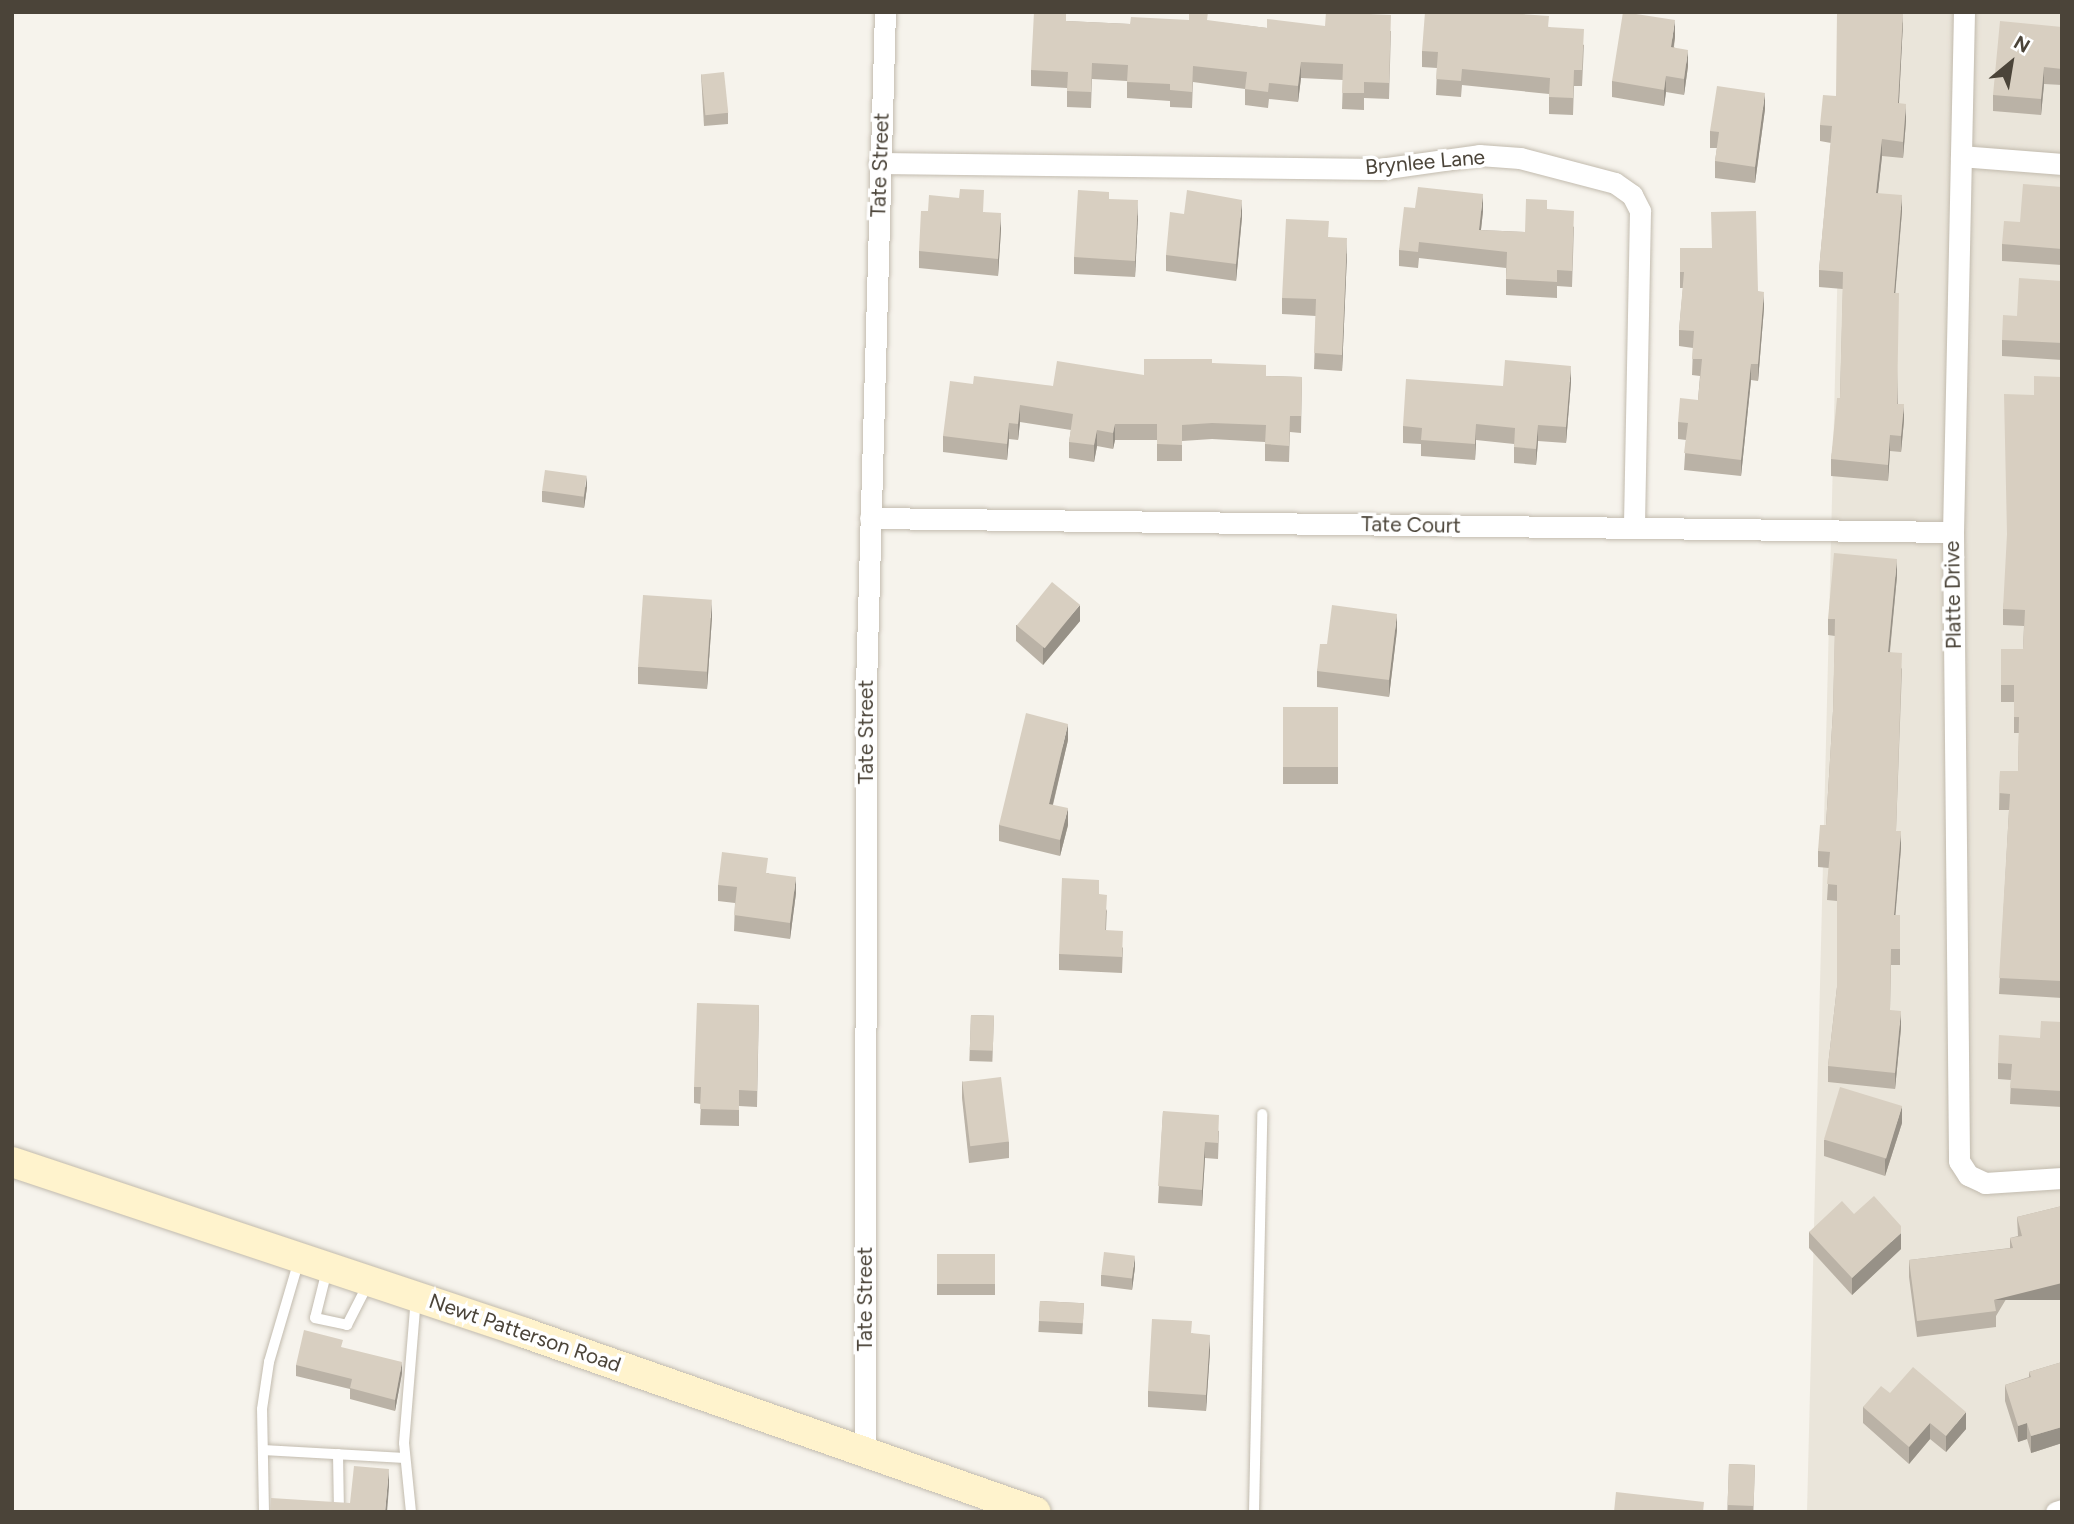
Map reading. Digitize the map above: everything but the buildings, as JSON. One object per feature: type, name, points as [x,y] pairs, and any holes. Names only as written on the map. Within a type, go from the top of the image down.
[{"type":"street","name":"Tate Street","points":[[865,1451],[870,518],[885,12]]},
{"type":"street","name":"Platte Drive","points":[[1964,12],[1953,532],[1959,1161],[1968,1175],[2007,1185],[2062,1178]]},
{"type":"street","name":"Brynlee Lane","points":[[879,163],[1380,169],[1479,155],[1520,158],[1615,183],[1632,195],[1640,211],[1634,524]]},
{"type":"street","points":[[1961,156],[2062,164]]},
{"type":"street","name":"Tate Court","points":[[870,518],[1634,524],[1953,532]]},
{"type":"street","name":"Newt Patterson Road","points":[[12,1162],[416,1296],[1036,1512]]},
{"type":"street","points":[[2056,1512],[2062,1510]]},
{"type":"lane","points":[[1254,1512],[1262,1114]]},
{"type":"lane","points":[[264,1512],[262,1409],[269,1363],[299,1257]]},
{"type":"lane","points":[[328,1267],[315,1318],[347,1325],[370,1281]]},
{"type":"lane","points":[[411,1512],[405,1458],[416,1296]]},
{"type":"lane","points":[[263,1450],[405,1458]]},
{"type":"lane","points":[[338,1454],[338,1512]]},
{"type":"shaded area","points":[[1844,12],[2062,12],[2062,1512],[1807,1512]]}]
